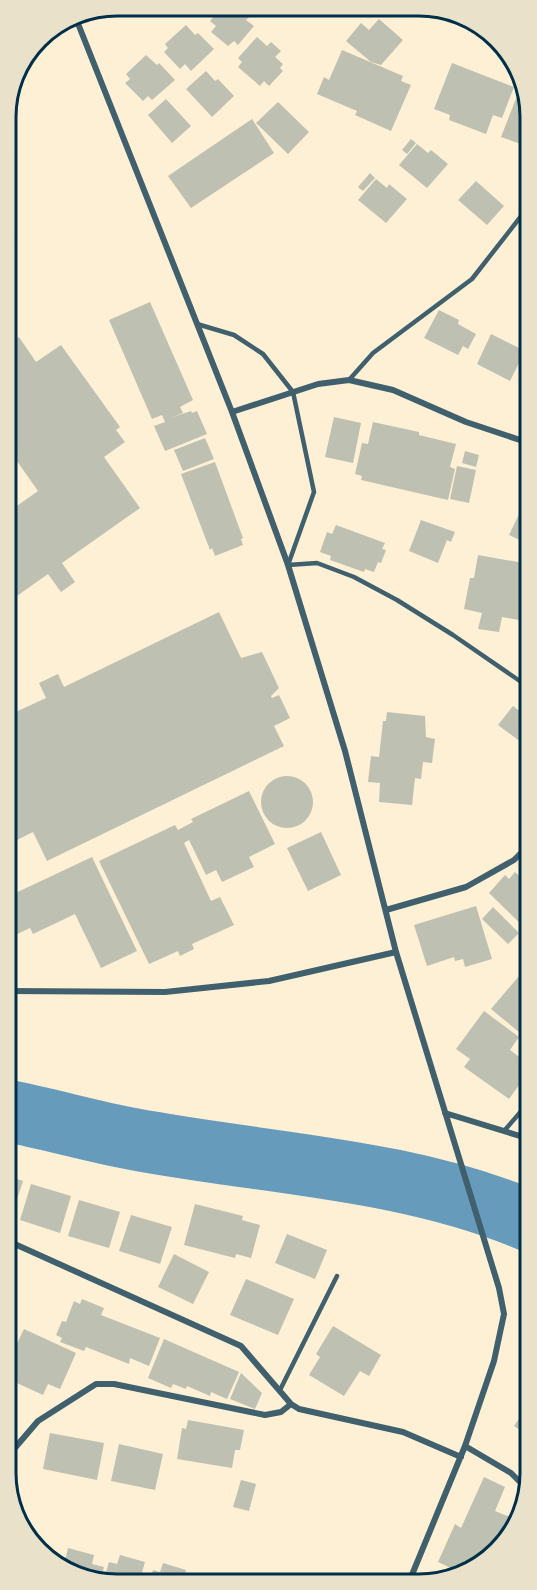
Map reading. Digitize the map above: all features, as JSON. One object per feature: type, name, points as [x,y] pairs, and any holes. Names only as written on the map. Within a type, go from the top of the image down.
[{"type":"street","points":[[78,24],[232,412],[288,565],[345,751],[396,952],[499,1288],[504,1314],[494,1361],[461,1457],[412,1574]]},
{"type":"street","points":[[232,412],[318,384],[349,380],[393,390],[466,422],[520,440]]},
{"type":"street","points":[[386,910],[466,887],[514,860],[520,854]]},
{"type":"street","points":[[16,991],[165,992],[269,981],[396,952]]},
{"type":"street","points":[[445,1113],[520,1136]]},
{"type":"street","points":[[16,1245],[241,1346],[291,1404],[299,1409],[403,1432],[461,1457]]},
{"type":"street","points":[[16,1447],[38,1421],[96,1384],[114,1384],[265,1415],[281,1412],[291,1404]]},
{"type":"street","points":[[465,1446],[511,1473],[520,1482]]},
{"type":"lane","points":[[349,380],[373,353],[472,279],[520,218]]},
{"type":"lane","points":[[197,324],[234,335],[263,354],[293,392],[314,492],[288,565],[318,563],[354,577],[397,600],[453,635],[520,681]]},
{"type":"lane","points":[[504,1131],[520,1113]]},
{"type":"lane","points":[[280,1390],[337,1276]]},
{"type":"building","points":[[214,16],[248,16],[246,20],[254,26],[238,45],[234,41],[228,46],[211,32],[216,26],[210,21]]},
{"type":"building","points":[[379,19],[403,40],[381,65],[371,62],[346,41],[361,23],[369,30]]},
{"type":"building","points":[[186,25],[214,49],[191,71],[185,64],[180,69],[164,52],[168,48],[165,44]]},
{"type":"building","points":[[257,37],[267,46],[271,42],[281,51],[275,57],[283,64],[280,68],[283,71],[269,86],[264,81],[260,86],[238,67],[242,62],[238,58]]},
{"type":"building","points":[[342,50],[403,76],[401,81],[411,85],[391,131],[355,115],[357,111],[317,94],[324,77],[329,80]]},
{"type":"building","points":[[146,55],[157,65],[159,63],[175,80],[152,100],[148,96],[143,101],[125,83],[130,79],[126,74]]},
{"type":"building","points":[[452,63],[514,87],[502,118],[493,115],[486,134],[449,120],[450,115],[434,109]]},
{"type":"building","points":[[206,71],[215,81],[218,79],[234,96],[212,117],[186,89]]},
{"type":"building","points":[[517,96],[519,98],[520,144],[501,137]]},
{"type":"building","points":[[166,99],[191,126],[172,143],[148,115]]},
{"type":"building","points":[[278,102],[309,132],[288,154],[256,123]]},
{"type":"building","points":[[252,119],[274,153],[191,208],[168,176]]},
{"type":"building","points":[[411,139],[416,143],[407,154],[402,150]]},
{"type":"building","points":[[417,144],[428,153],[431,150],[448,164],[427,188],[399,165]]},
{"type":"building","points":[[370,173],[375,178],[363,191],[358,187]]},
{"type":"building","points":[[376,179],[387,188],[389,184],[407,199],[386,223],[358,200]]},
{"type":"building","points":[[476,181],[504,206],[487,225],[458,200]]},
{"type":"building","points":[[150,302],[193,400],[180,407],[183,413],[170,418],[197,411],[207,434],[165,451],[154,426],[165,422],[162,415],[152,419],[109,320]]},
{"type":"building","points":[[439,310],[459,320],[458,324],[476,334],[468,349],[463,346],[458,355],[424,338]]},
{"type":"building","points":[[491,334],[520,348],[520,361],[510,381],[477,364]]},
{"type":"building","points":[[19,337],[36,362],[61,345],[120,427],[116,430],[125,442],[104,457],[140,508],[62,563],[75,582],[61,592],[48,574],[17,596],[17,506],[38,491],[17,461],[17,339]]},
{"type":"building","points":[[334,417],[361,423],[353,463],[325,457]]},
{"type":"building","points":[[373,422],[419,432],[419,435],[456,444],[450,467],[455,469],[448,500],[361,480],[362,476],[355,474],[362,443],[368,444]]},
{"type":"building","points":[[205,438],[214,459],[183,471],[174,450]]},
{"type":"building","points":[[465,451],[479,455],[476,467],[462,463]]},
{"type":"building","points":[[215,462],[243,538],[241,539],[243,545],[215,556],[212,548],[210,550],[181,474]]},
{"type":"building","points":[[457,466],[476,470],[469,503],[450,499]]},
{"type":"building","points":[[520,512],[520,540],[509,535]]},
{"type":"building","points":[[421,520],[455,532],[451,542],[447,540],[438,563],[409,551]]},
{"type":"building","points":[[336,525],[385,543],[382,549],[386,550],[381,563],[378,562],[374,572],[365,569],[364,572],[330,560],[331,556],[320,552],[327,532],[332,534]]},
{"type":"building","points":[[478,555],[520,562],[520,620],[502,617],[499,632],[478,629],[482,613],[464,609],[470,578],[474,578]]},
{"type":"building","points":[[219,612],[241,658],[262,652],[279,688],[271,696],[272,698],[279,695],[290,718],[274,726],[284,746],[47,861],[33,832],[16,840],[17,712],[46,698],[39,683],[58,674],[64,687]]},
{"type":"building","points":[[513,706],[520,711],[520,741],[498,725]]},
{"type":"building","points":[[387,712],[425,716],[426,737],[435,739],[432,763],[423,762],[421,779],[415,778],[412,805],[379,802],[380,783],[368,782],[371,756],[379,757],[383,721],[386,721]]},
{"type":"building","points":[[287,776],[297,778],[305,784],[311,792],[313,802],[311,812],[305,820],[297,826],[287,828],[277,826],[269,820],[263,812],[261,802],[263,792],[269,784],[277,778]]},
{"type":"building","points":[[249,791],[275,844],[249,857],[254,867],[222,882],[216,870],[206,875],[189,840],[184,843],[211,901],[220,897],[234,925],[192,944],[194,949],[180,956],[178,951],[149,964],[99,861],[175,825],[178,830],[193,822],[191,819]]},
{"type":"building","points":[[321,832],[341,875],[308,891],[287,848]]},
{"type":"building","points":[[92,857],[137,951],[101,968],[75,914],[33,934],[30,928],[16,935],[16,893]]},
{"type":"building","points":[[515,872],[520,877],[520,923],[489,893],[505,875],[509,879]]},
{"type":"building","points":[[476,906],[492,959],[465,967],[463,959],[455,961],[454,957],[427,966],[414,925]]},
{"type":"building","points":[[493,907],[519,933],[508,944],[482,919]]},
{"type":"building","points":[[520,975],[520,1033],[491,1009]]},
{"type":"building","points":[[484,1011],[519,1037],[510,1050],[520,1058],[520,1084],[509,1099],[464,1067],[470,1059],[456,1049]]},
{"type":"building","points":[[16,1179],[23,1181],[16,1201]]},
{"type":"building","points":[[31,1184],[71,1196],[60,1233],[20,1220]]},
{"type":"building","points":[[79,1200],[120,1212],[109,1248],[68,1236]]},
{"type":"building","points":[[195,1204],[243,1216],[242,1220],[260,1225],[251,1258],[236,1254],[235,1258],[184,1245]]},
{"type":"building","points":[[131,1215],[172,1227],[160,1264],[119,1251]]},
{"type":"building","points":[[287,1234],[327,1250],[315,1279],[275,1263]]},
{"type":"building","points":[[174,1254],[209,1272],[193,1304],[158,1287]]},
{"type":"building","points":[[246,1279],[294,1299],[278,1335],[230,1315]]},
{"type":"building","points":[[82,1299],[104,1308],[101,1315],[160,1338],[149,1366],[130,1358],[129,1364],[86,1347],[84,1351],[60,1342],[62,1338],[56,1335],[62,1321],[66,1322],[74,1301],[80,1304]]},
{"type":"building","points":[[333,1326],[381,1355],[369,1376],[360,1371],[344,1396],[309,1375],[320,1357],[316,1354]]},
{"type":"building","points":[[24,1329],[76,1353],[60,1389],[48,1384],[43,1395],[16,1383],[16,1345]]},
{"type":"building","points":[[164,1339],[239,1372],[227,1399],[211,1392],[210,1396],[187,1386],[186,1389],[173,1384],[171,1388],[148,1378]]},
{"type":"building","points":[[241,1373],[262,1393],[255,1409],[230,1399]]},
{"type":"building","points":[[520,1417],[520,1430],[514,1426]]},
{"type":"building","points":[[188,1420],[244,1430],[240,1450],[235,1450],[232,1468],[177,1459],[182,1428],[186,1429]]},
{"type":"building","points":[[50,1433],[104,1443],[97,1480],[43,1469]]},
{"type":"building","points":[[119,1444],[163,1454],[155,1490],[111,1481]]},
{"type":"building","points":[[484,1477],[505,1487],[495,1511],[510,1517],[504,1529],[486,1548],[470,1560],[451,1568],[438,1562],[455,1524],[461,1528]]},
{"type":"building","points":[[241,1480],[256,1484],[249,1511],[233,1507]]},
{"type":"building","points":[[68,1548],[94,1555],[92,1564],[104,1567],[103,1572],[85,1568],[65,1559]]},
{"type":"building","points":[[120,1555],[145,1562],[142,1574],[106,1573],[109,1562],[117,1564]]},
{"type":"building","points":[[163,1563],[186,1570],[185,1574],[152,1574],[153,1570],[160,1572]]},
{"type":"waterway","points":[[16,1113],[183,1148],[384,1178],[434,1189],[520,1217]]}]
